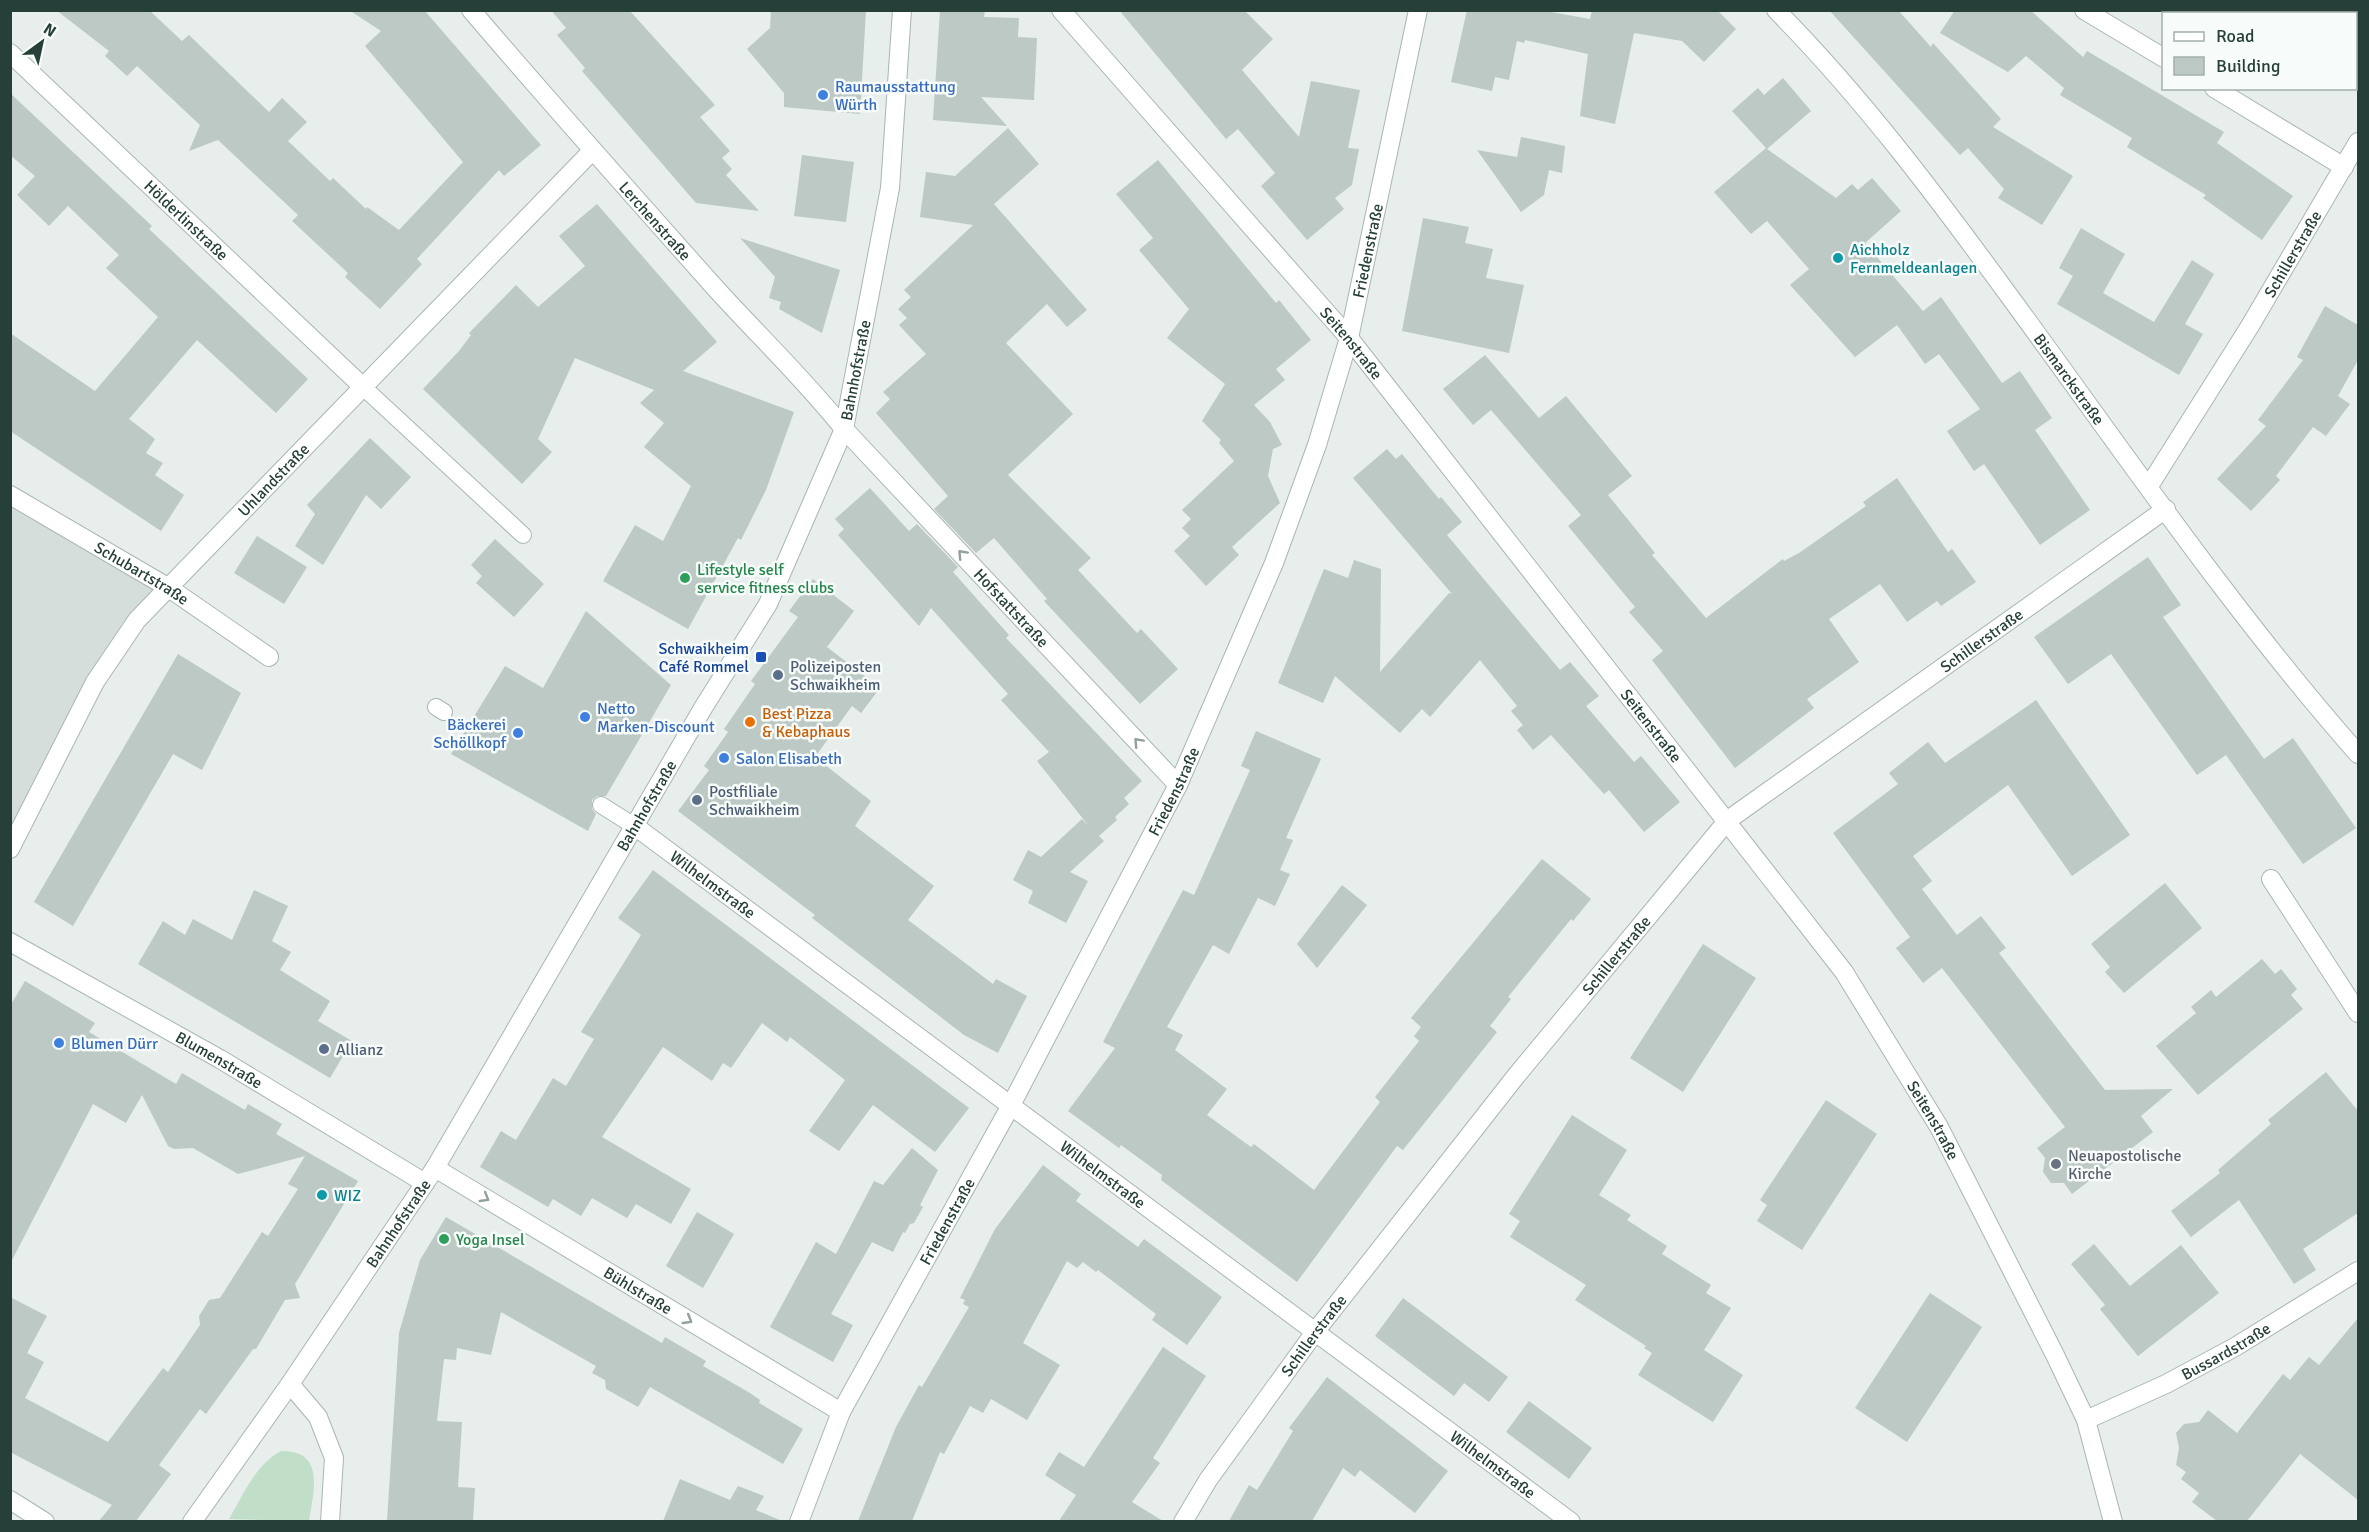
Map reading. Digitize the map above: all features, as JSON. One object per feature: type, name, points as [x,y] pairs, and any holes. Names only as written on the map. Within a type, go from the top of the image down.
[{"type":"street","name":"Lerchenstraße","points":[[471,10],[592,151],[757,333],[807,383],[844,429]]},
{"type":"street","name":"Bahnhofstraße","points":[[192,1521],[290,1384],[430,1175],[703,708],[768,604],[844,429],[890,188],[902,10]]},
{"type":"street","name":"Seitenstraße","points":[[1060,10],[1349,338],[1728,820],[1844,972],[1940,1127],[2086,1420],[2113,1521]]},
{"type":"street","name":"Friedenstraße","points":[[799,1521],[841,1412],[1010,1107],[1178,785],[1274,563],[1317,445],[1349,338],[1418,10]]},
{"type":"street","name":"Bismarckstraße","points":[[1776,10],[1921,175],[2166,509],[2256,628],[2358,754]]},
{"type":"street","points":[[2084,10],[2162,57]]},
{"type":"street","name":"Hölderlinstraße","points":[[10,53],[362,386]]},
{"type":"street","points":[[2217,90],[2344,167]]},
{"type":"street","name":"Schillerstraße","points":[[2149,486],[2250,326],[2358,142]]},
{"type":"street","name":"Uhlandstraße","points":[[10,849],[95,682],[137,620],[592,151]]},
{"type":"street","name":"Hofstattstraße","points":[[844,429],[1178,785]]},
{"type":"street","name":"Schubartstraße","points":[[10,495],[169,588],[269,657]]},
{"type":"street","name":"Schillerstraße","points":[[1182,1521],[1208,1480],[1315,1332],[1515,1076],[1728,820],[2166,509]]},
{"type":"street","name":"Wilhelmstraße","points":[[636,826],[1010,1107],[1571,1521]]},
{"type":"street","points":[[2271,879],[2358,1013]]},
{"type":"street","name":"Blumenstraße","points":[[10,942],[430,1175]]},
{"type":"street","name":"Bühlstraße","points":[[430,1175],[841,1412]]},
{"type":"street","name":"Bussardstraße","points":[[2086,1420],[2166,1384],[2235,1347],[2358,1271]]},
{"type":"street","points":[[290,1384],[318,1417],[334,1458],[330,1521]]},
{"type":"street","points":[[10,1500],[45,1521]]},
{"type":"lane","points":[[362,386],[523,535]]},
{"type":"lane","points":[[601,805],[636,826]]},
{"type":"shaded area","points":[[11,495],[169,588],[137,620],[11,849]]},
{"type":"green space","points":[[281,1451],[295,1452],[305,1457],[311,1465],[314,1485],[309,1521],[229,1519],[257,1472]]},
{"type":"building","points":[[56,10],[149,10],[182,41],[189,35],[269,112],[282,98],[307,122],[288,141],[330,181],[333,178],[366,209],[367,207],[399,230],[463,162],[365,46],[381,31],[349,10],[425,11],[541,145],[504,176],[499,170],[417,259],[422,264],[380,309],[345,277],[348,273],[292,221],[298,215],[218,140],[189,151],[200,125],[137,66],[127,76],[105,56],[109,51]]},
{"type":"building","points":[[551,10],[629,10],[715,105],[700,117],[730,151],[722,158],[732,169],[726,175],[759,211],[696,203],[582,71],[585,68],[557,35],[566,28]]},
{"type":"building","name":"Raumausstattung Würth","points":[[771,10],[866,10],[860,114],[784,107],[784,93],[747,49],[770,28]]},
{"type":"building","points":[[940,10],[985,10],[984,17],[1019,18],[1018,37],[1037,38],[1034,100],[981,97],[1007,126],[933,120]]},
{"type":"building","points":[[1119,10],[1244,10],[1273,39],[1242,70],[1299,137],[1311,81],[1360,90],[1348,148],[1359,149],[1352,185],[1335,198],[1344,209],[1307,240],[1261,186],[1275,173],[1238,129],[1226,139]]},
{"type":"building","points":[[1467,10],[1540,10],[1590,19],[1592,10],[1717,10],[1736,29],[1704,62],[1682,41],[1634,33],[1615,124],[1580,116],[1588,54],[1525,40],[1524,43],[1517,41],[1509,80],[1495,77],[1492,91],[1451,82]]},
{"type":"building","points":[[1829,10],[1898,10],[1931,47],[1933,43],[2001,119],[1993,127],[2073,176],[2042,225],[1998,198],[2004,189],[1968,148],[1960,155]]},
{"type":"building","points":[[1955,10],[2030,10],[2083,57],[2087,51],[2224,132],[2217,143],[2293,196],[2262,240],[2203,198],[2206,195],[2127,147],[2132,138],[2060,95],[2064,88],[2026,56],[2008,72],[1940,33]]},
{"type":"building","points":[[1783,78],[1811,111],[1767,149],[1836,198],[1852,184],[1858,190],[1872,178],[1901,211],[1865,243],[1923,311],[1941,297],[2002,383],[2020,371],[2052,418],[2035,430],[2090,510],[2040,545],[1984,464],[1974,471],[1947,431],[1980,409],[1939,354],[1925,364],[1897,325],[1855,357],[1790,285],[1809,269],[1767,221],[1751,234],[1714,192],[1766,148],[1732,111],[1758,88],[1764,95]]},
{"type":"building","points":[[10,93],[152,226],[149,229],[308,379],[276,413],[197,340],[129,419],[155,439],[146,453],[163,463],[155,475],[184,495],[161,531],[10,431],[10,333],[95,391],[158,317],[106,268],[119,255],[68,206],[49,226],[17,195],[35,176],[10,155]]},
{"type":"building","points":[[1008,128],[1039,164],[994,204],[1087,310],[1067,327],[1047,304],[1006,343],[1073,414],[1008,475],[1091,558],[1078,570],[1137,633],[1141,629],[1178,669],[1140,704],[1044,601],[1047,599],[994,538],[976,553],[934,509],[948,496],[876,413],[890,399],[883,392],[926,354],[899,325],[907,318],[898,309],[911,297],[904,290],[973,225],[920,217],[926,172],[955,176]]},
{"type":"building","points":[[1521,137],[1565,146],[1562,173],[1549,170],[1544,195],[1521,212],[1477,150],[1517,157]]},
{"type":"building","points":[[802,155],[854,162],[846,222],[794,216]]},
{"type":"building","points":[[1158,160],[1276,303],[1279,300],[1311,340],[1276,369],[1285,380],[1254,405],[1270,422],[1282,445],[1273,449],[1268,476],[1280,503],[1232,547],[1239,555],[1206,586],[1174,551],[1190,536],[1182,528],[1191,519],[1182,510],[1234,461],[1219,443],[1221,440],[1202,421],[1225,384],[1167,338],[1189,309],[1139,250],[1153,238],[1116,194]]},
{"type":"building","points":[[597,204],[717,342],[683,371],[794,412],[766,490],[741,540],[738,538],[688,629],[603,581],[635,525],[663,541],[691,486],[644,447],[664,423],[640,403],[654,390],[575,358],[538,439],[552,452],[522,484],[423,389],[459,351],[471,335],[469,333],[516,285],[538,307],[585,266],[559,236]]},
{"type":"building","points":[[1423,218],[1469,227],[1465,243],[1493,249],[1486,278],[1524,285],[1509,353],[1402,331]]},
{"type":"building","points":[[2081,228],[2125,254],[2103,293],[2154,322],[2192,260],[2214,274],[2185,324],[2203,334],[2179,375],[2057,304],[2073,276],[2059,268]]},
{"type":"building","points":[[740,238],[840,270],[822,333],[779,309],[781,302],[769,298],[775,277]]},
{"type":"building","points":[[2325,306],[2358,325],[2358,360],[2338,396],[2350,404],[2326,436],[2313,427],[2276,476],[2280,480],[2251,511],[2217,479],[2266,426],[2258,420],[2303,360],[2297,357]]},
{"type":"building","points":[[1485,355],[1539,418],[1566,396],[1632,476],[1608,495],[1655,553],[1652,555],[1706,618],[1783,559],[1784,561],[1799,553],[1866,506],[1863,502],[1897,478],[1948,552],[1952,549],[1976,582],[1941,606],[1937,601],[1907,622],[1880,584],[1829,619],[1859,662],[1807,699],[1814,708],[1735,768],[1652,660],[1663,651],[1629,612],[1635,607],[1568,526],[1581,515],[1491,410],[1473,425],[1443,389]]},
{"type":"building","points":[[370,438],[411,477],[381,509],[366,495],[323,565],[295,546],[315,514],[307,505]]},
{"type":"building","points":[[1387,449],[1396,459],[1402,454],[1439,499],[1441,497],[1462,522],[1447,535],[1560,670],[1570,662],[1599,696],[1586,706],[1634,762],[1641,756],[1680,802],[1644,832],[1609,790],[1604,794],[1551,735],[1533,750],[1517,730],[1523,725],[1511,711],[1517,706],[1480,660],[1430,717],[1422,709],[1400,733],[1335,676],[1323,703],[1278,683],[1324,569],[1348,578],[1354,560],[1381,569],[1380,672],[1449,593],[1452,594],[1353,478]]},
{"type":"building","points":[[870,488],[909,531],[917,524],[958,567],[953,572],[1009,635],[1006,638],[1142,781],[1124,798],[1129,804],[1115,817],[1117,820],[1099,836],[1104,841],[1070,872],[1088,881],[1066,923],[1028,903],[1033,891],[1013,880],[1028,850],[1041,857],[1082,819],[1088,825],[1037,761],[1049,752],[1001,700],[1008,694],[931,608],[919,626],[838,535],[844,529],[835,519]]},
{"type":"building","points":[[257,536],[307,567],[284,604],[234,573]]},
{"type":"building","points":[[495,539],[544,584],[514,617],[476,583],[482,576],[471,565]]},
{"type":"building","points":[[2148,557],[2181,605],[2163,617],[2264,759],[2293,738],[2356,828],[2303,864],[2226,755],[2197,775],[2111,654],[2068,684],[2034,637]]},
{"type":"building","points":[[813,579],[854,611],[827,647],[880,688],[861,713],[852,706],[815,757],[871,801],[855,826],[934,886],[908,920],[993,984],[996,979],[1027,996],[998,1053],[964,1035],[812,918],[815,915],[678,811],[709,770],[704,766],[728,732],[724,729],[755,684],[751,681],[798,617],[789,611]]},
{"type":"building","points":[[586,611],[671,685],[606,796],[597,796],[592,800],[592,809],[596,814],[588,831],[451,754],[505,666],[543,688]]},
{"type":"building","points":[[178,654],[241,693],[202,770],[173,754],[73,926],[34,902]]},
{"type":"building","points":[[2036,700],[2130,835],[2072,876],[2008,785],[1913,856],[1932,881],[1922,889],[1957,935],[1981,916],[2006,948],[1999,953],[2105,1090],[2173,1089],[2141,1116],[2153,1132],[2072,1194],[2064,1183],[2051,1183],[2043,1172],[2045,1158],[2037,1148],[2065,1127],[1942,968],[1923,983],[1896,948],[1910,937],[1833,833],[1898,784],[1889,773],[1928,742],[1945,763]]},
{"type":"building","points":[[1256,731],[1321,759],[1286,838],[1293,840],[1280,870],[1290,874],[1275,906],[1258,898],[1229,954],[1213,945],[1167,1027],[1183,1035],[1175,1050],[1227,1089],[1207,1115],[1251,1147],[1254,1144],[1314,1190],[1380,1102],[1375,1097],[1419,1041],[1414,1036],[1421,1027],[1411,1018],[1542,859],[1591,899],[1573,921],[1571,919],[1508,997],[1511,999],[1490,1026],[1497,1032],[1403,1150],[1397,1146],[1297,1282],[1161,1180],[1162,1175],[1121,1145],[1119,1148],[1068,1111],[1115,1048],[1103,1042],[1183,890],[1194,895],[1250,770],[1241,766]]},
{"type":"building","points":[[653,870],[969,1108],[935,1152],[873,1105],[839,1151],[809,1131],[845,1080],[790,1037],[787,1042],[762,1023],[731,1068],[723,1063],[712,1081],[663,1047],[602,1137],[691,1189],[671,1224],[636,1204],[627,1218],[592,1198],[581,1216],[553,1199],[548,1207],[480,1167],[501,1131],[516,1140],[553,1078],[566,1086],[594,1039],[581,1032],[641,935],[618,918]]},
{"type":"building","points":[[2165,883],[2202,928],[2124,993],[2105,972],[2110,967],[2091,944]]},
{"type":"building","points":[[1342,885],[1367,905],[1317,968],[1297,944]]},
{"type":"building","points":[[254,890],[288,906],[272,941],[291,952],[280,970],[330,1001],[318,1021],[352,1041],[330,1078],[138,964],[163,921],[185,935],[193,919],[232,940]]},
{"type":"building","points":[[1703,944],[1756,978],[1683,1092],[1630,1058]]},
{"type":"building","points":[[2262,959],[2275,974],[2281,969],[2297,989],[2291,995],[2303,1009],[2198,1095],[2156,1046],[2196,1013],[2191,1007],[2211,990],[2216,997]]},
{"type":"building","points":[[25,981],[95,1023],[89,1032],[176,1084],[182,1073],[245,1110],[248,1104],[282,1124],[276,1134],[358,1181],[295,1284],[300,1298],[285,1300],[256,1349],[253,1349],[206,1414],[200,1409],[159,1465],[171,1474],[136,1521],[99,1521],[112,1505],[10,1452],[10,1297],[47,1316],[27,1353],[44,1362],[25,1398],[108,1442],[163,1368],[168,1372],[200,1325],[199,1316],[209,1300],[220,1298],[262,1232],[268,1236],[298,1189],[288,1184],[305,1156],[238,1174],[193,1148],[174,1149],[168,1146],[142,1095],[126,1123],[93,1104],[10,1264],[10,1006]]},
{"type":"building","points":[[2326,1072],[2358,1111],[2358,1213],[2303,1249],[2316,1270],[2294,1284],[2239,1200],[2191,1237],[2171,1211],[2220,1173],[2218,1170],[2271,1124],[2268,1120]]},
{"type":"building","points":[[1826,1100],[1877,1134],[1802,1250],[1757,1221],[1767,1205],[1760,1200]]},
{"type":"building","points":[[1572,1115],[1627,1150],[1599,1195],[1631,1215],[1627,1220],[1667,1246],[1662,1254],[1711,1285],[1706,1293],[1731,1308],[1704,1350],[1743,1375],[1713,1422],[1638,1375],[1652,1353],[1644,1348],[1646,1346],[1575,1300],[1586,1285],[1510,1237],[1520,1221],[1509,1214]]},
{"type":"building","points":[[912,1148],[938,1170],[920,1205],[923,1207],[914,1223],[910,1224],[905,1233],[903,1232],[893,1252],[872,1242],[831,1314],[853,1325],[833,1362],[770,1327],[816,1242],[836,1254],[874,1181],[883,1185]]},
{"type":"building","points":[[1043,1165],[1081,1194],[1076,1201],[1138,1247],[1144,1239],[1222,1297],[1187,1345],[1152,1320],[1156,1314],[1098,1270],[1096,1272],[1083,1262],[1077,1268],[1067,1261],[1023,1343],[1060,1365],[1027,1420],[991,1399],[983,1413],[970,1406],[944,1454],[940,1452],[912,1521],[858,1521],[896,1427],[919,1385],[922,1387],[969,1307],[963,1304],[965,1300],[960,1298],[995,1229]]},
{"type":"building","points":[[697,1212],[734,1234],[703,1288],[666,1266]]},
{"type":"building","points":[[446,1217],[662,1343],[665,1337],[706,1361],[703,1366],[750,1393],[760,1400],[759,1403],[803,1429],[783,1464],[650,1387],[638,1407],[606,1389],[605,1380],[592,1373],[596,1366],[501,1312],[491,1355],[457,1348],[456,1360],[444,1359],[437,1421],[462,1422],[458,1487],[475,1488],[473,1521],[387,1521],[399,1333],[420,1260]]},
{"type":"building","points":[[2094,1244],[2130,1286],[2181,1245],[2219,1293],[2138,1356],[2100,1309],[2105,1305],[2071,1264]]},
{"type":"building","points":[[1930,1293],[1982,1327],[1907,1442],[1855,1408]]},
{"type":"building","points":[[1403,1298],[1508,1377],[1489,1402],[1464,1383],[1454,1396],[1375,1336]]},
{"type":"building","points":[[2358,1318],[2358,1500],[2300,1454],[2247,1521],[2217,1521],[2192,1502],[2199,1493],[2181,1479],[2186,1472],[2176,1465],[2179,1448],[2176,1433],[2184,1424],[2199,1422],[2208,1410],[2237,1433],[2283,1374],[2290,1380],[2309,1357],[2319,1365]]},
{"type":"building","points":[[1163,1347],[1206,1376],[1153,1458],[1160,1463],[1132,1502],[1163,1521],[1059,1521],[1076,1495],[1045,1475],[1059,1452],[1084,1467]]},
{"type":"building","points":[[1327,1377],[1448,1471],[1415,1513],[1360,1470],[1355,1477],[1343,1468],[1312,1521],[1229,1521],[1249,1485],[1257,1490],[1293,1431],[1289,1428]]},
{"type":"building","points":[[1529,1401],[1592,1448],[1569,1479],[1506,1432]]},
{"type":"building","points":[[680,1479],[730,1500],[738,1486],[764,1496],[756,1510],[782,1521],[663,1521]]},
{"type":"place","name":"Raumausstattung Würth","points":[[823,95]]},
{"type":"place","name":"Aichholz Fernmeldeanlagen","points":[[1838,258]]},
{"type":"place","name":"Lifestyle self service fitness clubs","points":[[685,578]]},
{"type":"place","name":"Schwaikheim Café Rommel","points":[[761,657]]},
{"type":"place","name":"Polizeiposten Schwaikheim","points":[[778,675]]},
{"type":"place","name":"Netto Marken-Discount","points":[[585,717]]},
{"type":"place","name":"Best Pizza & Kebaphaus","points":[[750,722]]},
{"type":"place","name":"Bäckerei Schöllkopf","points":[[518,733]]},
{"type":"place","name":"Salon Elisabeth","points":[[724,758]]},
{"type":"place","name":"Postfiliale Schwaikheim","points":[[697,800]]},
{"type":"place","name":"Blumen Dürr","points":[[59,1043]]},
{"type":"place","name":"Allianz","points":[[324,1049]]},
{"type":"place","name":"Neuapostolische Kirche","points":[[2056,1164]]},
{"type":"place","name":"WIZ","points":[[322,1195]]},
{"type":"place","name":"Yoga Insel","points":[[444,1239]]}]
